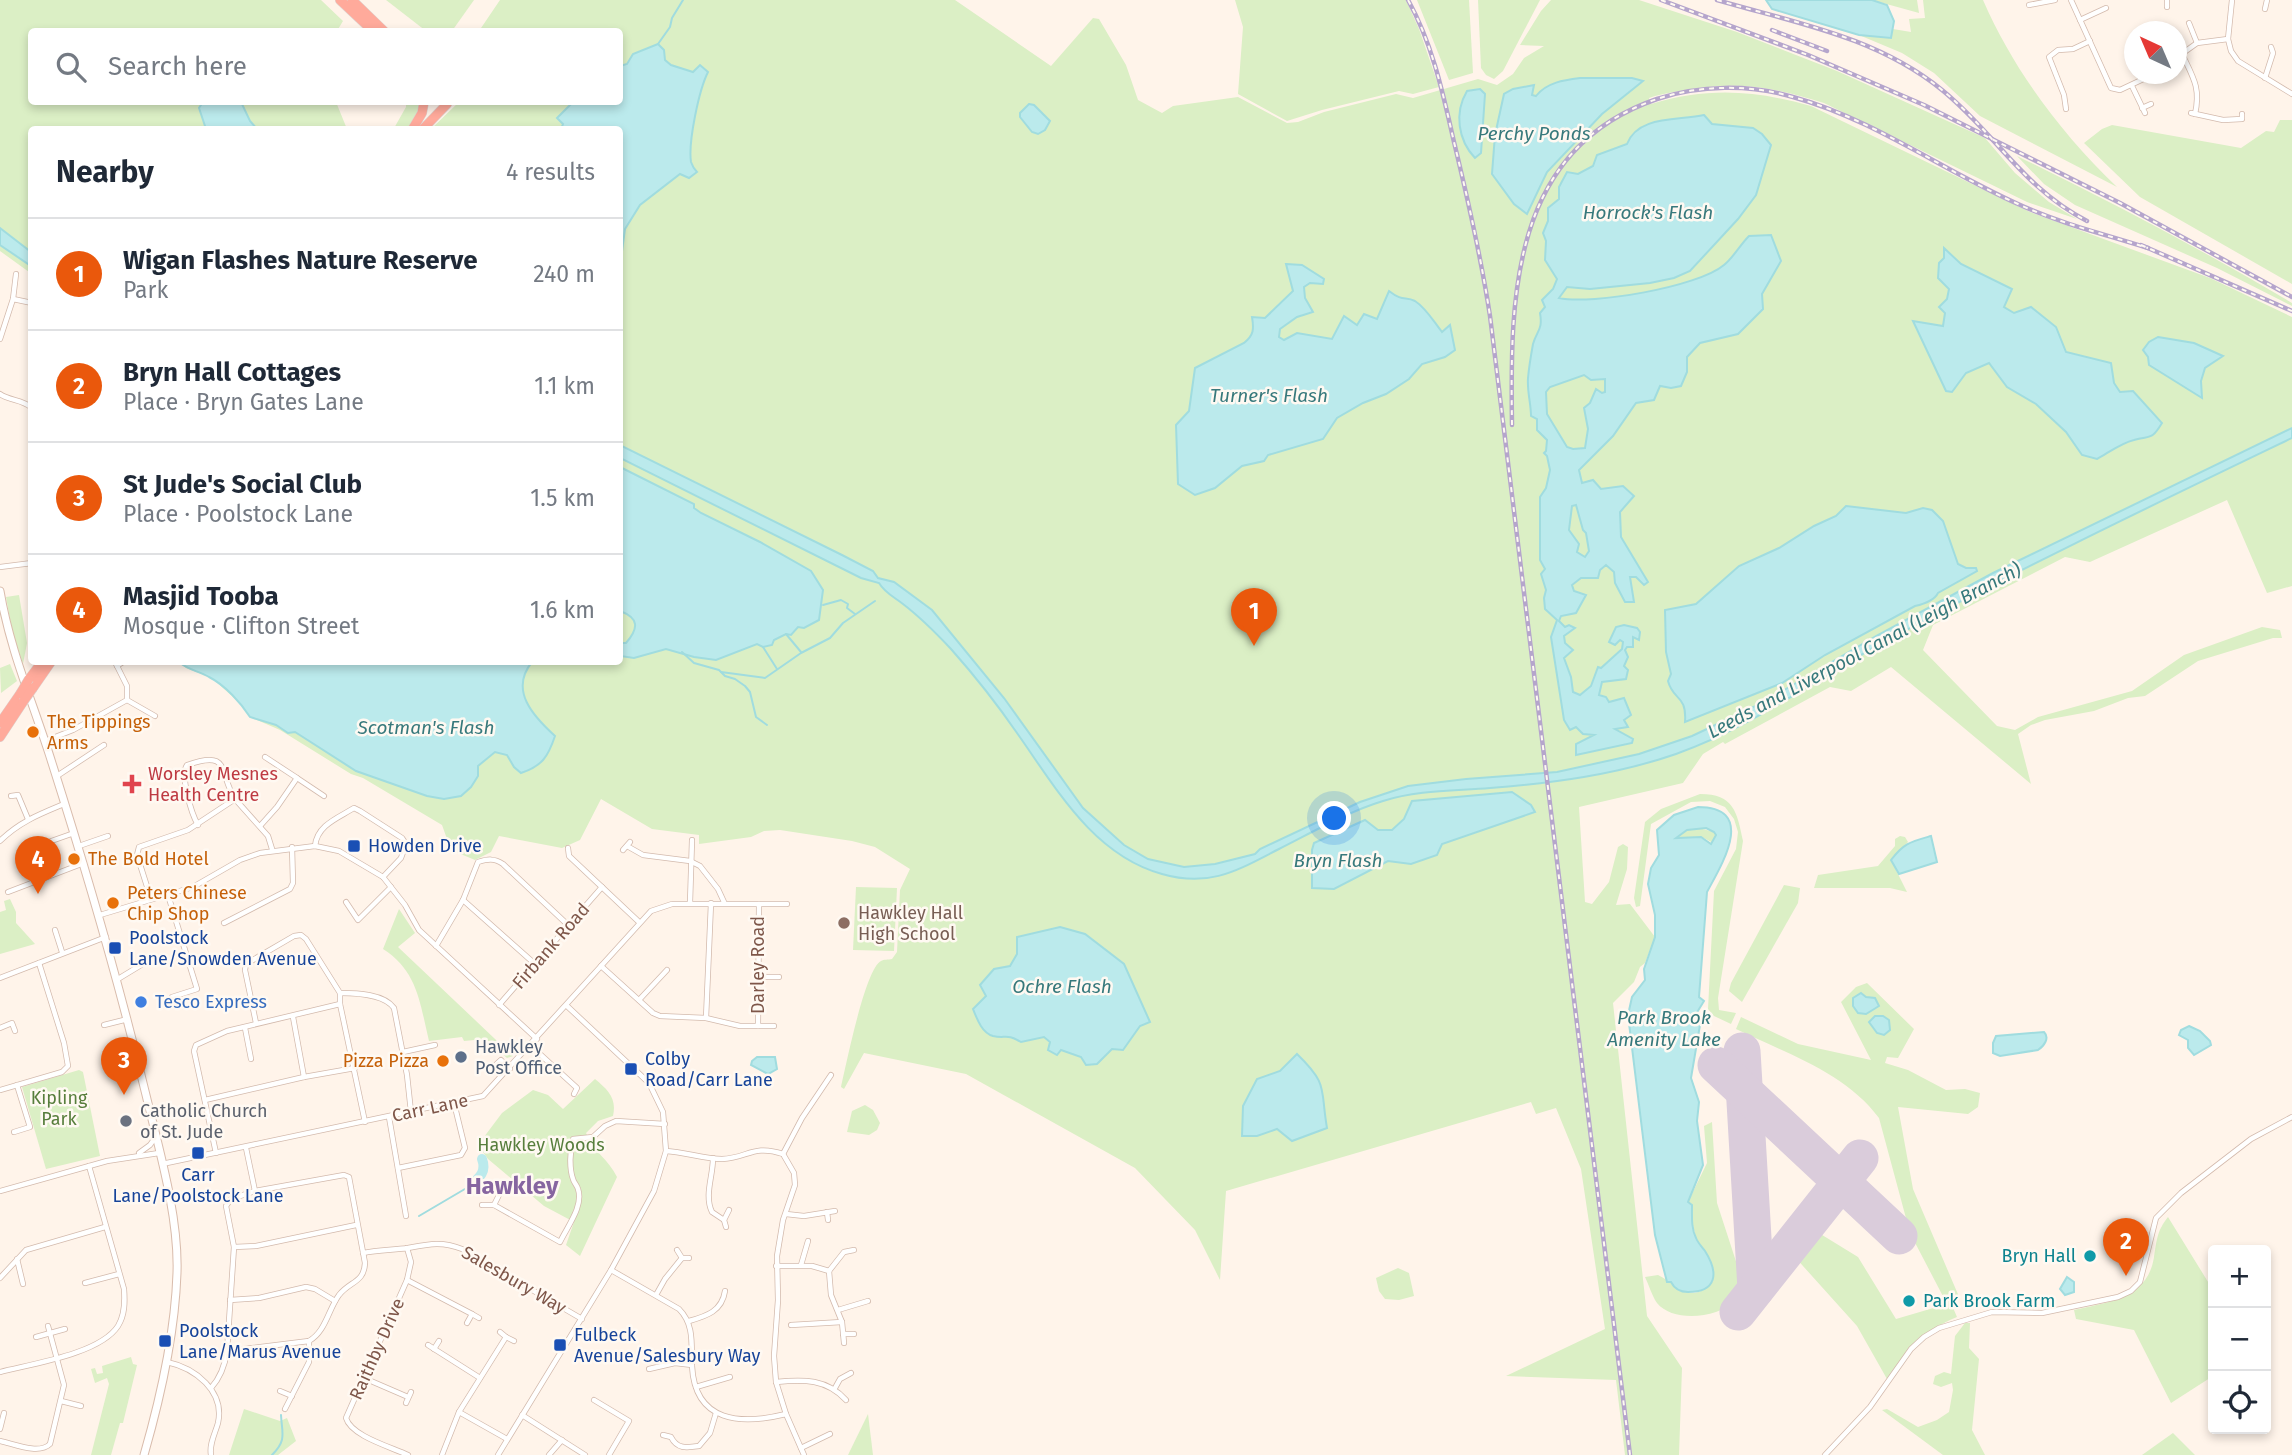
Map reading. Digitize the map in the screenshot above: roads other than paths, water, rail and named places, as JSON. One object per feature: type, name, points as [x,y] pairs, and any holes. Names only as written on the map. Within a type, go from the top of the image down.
[{"type":"highway","points":[[340,0],[370,28]]},
{"type":"highway","points":[[352,0],[381,28]]},
{"type":"highway","points":[[414,126],[424,105]]},
{"type":"highway","points":[[426,126],[447,105]]},
{"type":"highway","points":[[0,737],[40,665]]},
{"type":"highway","points":[[31,684],[48,665]]},
{"type":"highway","points":[[0,723],[22,698]]},
{"type":"main road","points":[[0,591],[4,636],[45,741],[100,915],[129,1019],[162,1164],[177,1247],[174,1309],[167,1362],[144,1455]]},
{"type":"street","points":[[2029,5],[2055,0]]},
{"type":"street","points":[[2071,0],[2111,88],[2120,90],[2136,84]]},
{"type":"street","points":[[2167,0],[2167,7]]},
{"type":"street","points":[[2232,0],[2228,38],[2231,51],[2238,61],[2292,94]]},
{"type":"street","points":[[2265,9],[2267,0]]},
{"type":"street","points":[[2080,20],[2106,8]]},
{"type":"street","points":[[2189,23],[2197,43]]},
{"type":"street","points":[[2187,50],[2197,43],[2228,38]]},
{"type":"street","points":[[2066,109],[2064,95],[2049,57],[2058,50],[2073,49],[2090,41]]},
{"type":"street","points":[[2265,78],[2273,53],[2271,47]]},
{"type":"street","points":[[2187,65],[2196,84],[2198,98],[2193,114],[2223,120],[2242,119],[2242,114]]},
{"type":"street","points":[[2132,86],[2144,111],[2151,104]]},
{"type":"street","points":[[0,339],[13,299],[16,274]]},
{"type":"street","points":[[13,299],[28,302]]},
{"type":"street","points":[[0,394],[28,405]]},
{"type":"street","points":[[0,567],[28,564]]},
{"type":"street","points":[[116,665],[127,686],[127,701]]},
{"type":"street","points":[[45,741],[73,730],[127,701]]},
{"type":"street","points":[[127,701],[155,716]]},
{"type":"street","points":[[56,776],[104,745]]},
{"type":"street","points":[[265,757],[324,796]]},
{"type":"street","points":[[198,824],[183,773],[187,765],[213,760],[219,762],[235,799],[268,836],[272,849]]},
{"type":"street","points":[[260,826],[297,778]]},
{"type":"street","points":[[11,796],[19,793],[28,819]]},
{"type":"street","points":[[151,899],[137,850],[141,846],[198,824],[235,799]]},
{"type":"street","points":[[0,841],[13,828],[28,819],[64,804]]},
{"type":"street","points":[[315,846],[318,833],[325,826],[354,808],[402,838],[405,844],[401,858],[383,877]]},
{"type":"street","points":[[40,845],[75,833]]},
{"type":"street","points":[[79,846],[108,836]]},
{"type":"street","points":[[690,903],[692,840]]},
{"type":"street","points":[[100,915],[205,881],[240,860],[272,849],[315,846],[351,856],[383,877],[405,905],[419,930],[537,1039]]},
{"type":"street","points":[[627,846],[643,855],[690,861],[700,866],[719,889],[724,903]]},
{"type":"street","points":[[224,923],[290,889],[293,883],[292,847]]},
{"type":"street","points":[[568,848],[569,856],[639,922]]},
{"type":"street","points":[[436,946],[463,900],[478,862],[496,859],[568,925]]},
{"type":"street","points":[[8,892],[84,863]]},
{"type":"street","points":[[358,920],[391,887]]},
{"type":"street","name":"Firbank Road","points":[[499,1005],[602,887]]},
{"type":"street","points":[[168,895],[197,989],[172,997]]},
{"type":"street","points":[[463,900],[535,964]]},
{"type":"street","points":[[346,902],[361,927]]},
{"type":"street","name":"Carr Lane","points":[[162,1164],[483,1096],[567,1006],[639,922],[661,906],[690,903],[787,904]]},
{"type":"street","points":[[706,1018],[711,903]]},
{"type":"street","name":"Darley Road","points":[[758,1026],[759,904]]},
{"type":"street","points":[[55,930],[62,952]]},
{"type":"street","points":[[256,1023],[246,964],[294,936],[301,935],[340,993],[365,1122]]},
{"type":"street","points":[[0,978],[106,937]]},
{"type":"street","points":[[118,979],[151,959]]},
{"type":"street","points":[[0,1090],[62,1072],[69,1063],[39,963]]},
{"type":"street","points":[[601,966],[653,1013],[660,1016],[706,1018],[740,1026],[774,1026]]},
{"type":"street","points":[[639,1000],[666,971],[659,968]]},
{"type":"street","points":[[757,977],[779,977]]},
{"type":"street","points":[[340,993],[354,993],[390,1002],[394,1008],[411,1112]]},
{"type":"street","points":[[216,1153],[194,1051],[196,1045],[227,1031],[340,1004]]},
{"type":"street","points":[[498,1455],[611,1270],[654,1191],[666,1151],[665,1124],[660,1101],[645,1078],[567,1006]]},
{"type":"street","points":[[293,1017],[304,1077]]},
{"type":"street","points":[[104,1025],[129,1019]]},
{"type":"street","points":[[0,1028],[12,1023],[15,1031]]},
{"type":"street","points":[[245,1028],[251,1059]]},
{"type":"street","points":[[403,1052],[435,1045]]},
{"type":"street","points":[[531,1046],[577,1088],[574,1094]]},
{"type":"street","points":[[489,1071],[501,1060],[510,1069]]},
{"type":"street","points":[[205,1101],[304,1077],[355,1068]]},
{"type":"street","points":[[783,1154],[802,1118],[831,1075]]},
{"type":"street","points":[[14,1132],[30,1127],[17,1085]]},
{"type":"street","points":[[398,1167],[461,1155],[464,1148],[454,1103]]},
{"type":"street","points":[[389,1117],[406,1216]]},
{"type":"street","points":[[1825,1455],[1870,1407],[1911,1349],[1924,1336],[1939,1328],[1992,1312],[2042,1312],[2118,1297],[2136,1288],[2140,1282],[2156,1218],[2181,1193],[2251,1139],[2292,1117]]},
{"type":"street","points":[[482,1205],[494,1205],[551,1235],[559,1242],[576,1211],[578,1201],[579,1189],[573,1180],[571,1167],[573,1139],[593,1137],[605,1126],[616,1121],[665,1124]]},
{"type":"street","points":[[132,1156],[150,1145],[155,1135]]},
{"type":"street","points":[[246,1148],[255,1191]]},
{"type":"street","points":[[666,1151],[713,1158],[735,1158],[757,1149],[770,1150],[783,1154],[794,1173],[794,1185],[776,1266],[778,1300],[774,1347],[776,1382],[786,1415],[804,1455]]},
{"type":"street","points":[[0,1191],[89,1166],[159,1153]]},
{"type":"street","points":[[713,1158],[708,1201],[712,1212],[724,1220]]},
{"type":"street","points":[[0,1372],[95,1345],[117,1328],[125,1304],[89,1166]]},
{"type":"street","points":[[211,1388],[217,1382],[225,1364],[227,1351],[233,1247],[226,1206],[231,1199],[255,1191],[344,1175],[351,1182],[364,1273],[360,1279],[346,1287],[316,1336],[309,1340],[227,1351]]},
{"type":"street","points":[[494,1205],[502,1189]]},
{"type":"street","points":[[726,1227],[724,1220],[729,1210]]},
{"type":"street","points":[[786,1213],[804,1216],[835,1211]]},
{"type":"street","points":[[827,1212],[828,1220]]},
{"type":"street","points":[[233,1247],[256,1246],[357,1225]]},
{"type":"street","points":[[0,1278],[26,1250],[105,1227]]},
{"type":"street","points":[[801,1265],[807,1241]]},
{"type":"street","name":"Salesbury Way","points":[[363,1252],[439,1242],[462,1249],[582,1319]]},
{"type":"street","name":"Raithby Drive","points":[[407,1248],[411,1262],[407,1280],[346,1418],[348,1425],[356,1432],[408,1455]]},
{"type":"street","points":[[677,1250],[682,1258]]},
{"type":"street","points":[[844,1343],[842,1322],[831,1295],[829,1271],[844,1252],[854,1250]]},
{"type":"street","points":[[17,1258],[23,1284]]},
{"type":"street","points":[[656,1295],[682,1258]]},
{"type":"street","points":[[682,1258],[689,1258]]},
{"type":"street","points":[[776,1266],[801,1265],[829,1271]]},
{"type":"street","points":[[611,1270],[679,1309],[689,1321],[692,1365],[699,1398],[716,1413],[732,1418],[756,1420],[786,1415]]},
{"type":"street","points":[[85,1283],[119,1274]]},
{"type":"street","points":[[407,1280],[479,1318]]},
{"type":"street","points":[[230,1300],[260,1298],[306,1287],[315,1289],[335,1301]]},
{"type":"street","points":[[689,1321],[708,1315],[718,1308],[725,1291]]},
{"type":"street","points":[[838,1310],[868,1301]]},
{"type":"street","points":[[467,1323],[472,1314]]},
{"type":"street","points":[[791,1325],[842,1322]]},
{"type":"street","points":[[0,1441],[39,1450],[50,1444],[64,1382],[48,1326]]},
{"type":"street","points":[[36,1337],[65,1329]]},
{"type":"street","points":[[500,1332],[514,1341]]},
{"type":"street","points":[[844,1334],[854,1334]]},
{"type":"street","points":[[442,1455],[459,1412],[506,1337]]},
{"type":"street","points":[[285,1409],[309,1362],[309,1340]]},
{"type":"street","points":[[434,1349],[439,1341]]},
{"type":"street","points":[[428,1345],[480,1378]]},
{"type":"street","points":[[167,1362],[201,1377],[216,1396],[219,1412],[210,1448],[211,1455]]},
{"type":"street","points":[[649,1369],[675,1363],[692,1365]]},
{"type":"street","points":[[835,1388],[841,1379],[851,1373]]},
{"type":"street","points":[[696,1387],[730,1377]]},
{"type":"street","points":[[365,1378],[408,1398]]},
{"type":"street","points":[[776,1382],[806,1380],[835,1388],[846,1400]]},
{"type":"street","points":[[280,1391],[292,1396]]},
{"type":"street","points":[[593,1400],[629,1421],[609,1455]]},
{"type":"street","points":[[61,1401],[81,1406]]},
{"type":"street","points":[[459,1412],[507,1439]]},
{"type":"street","points":[[0,1429],[4,1413]]},
{"type":"street","points":[[663,1435],[671,1437],[674,1444],[681,1448],[699,1446],[710,1433],[716,1413]]},
{"type":"street","points":[[522,1415],[586,1455]]},
{"type":"street","points":[[801,1448],[830,1434]]},
{"type":"street","points":[[822,1438],[825,1445]]},
{"type":"street","points":[[549,1455],[562,1440]]},
{"type":"water","points":[[1766,0],[1872,0],[1887,5],[1894,21],[1891,38],[1859,35],[1772,9]]},
{"type":"water","points":[[658,44],[664,50],[665,60],[671,65],[693,72],[700,65],[708,72],[698,103],[691,142],[691,162],[697,172],[689,178],[680,174],[640,205],[625,229],[623,244],[623,126],[562,126],[557,118],[570,105],[623,105],[623,65],[627,64],[633,54]]},
{"type":"water","name":"Perchy Ponds","points":[[1581,78],[1632,78],[1643,81],[1602,114],[1547,172],[1527,214],[1514,204],[1492,174],[1495,135],[1504,94],[1513,89],[1534,85],[1532,95],[1536,96],[1551,85]]},
{"type":"water","points":[[1480,89],[1485,94],[1481,153],[1475,158],[1465,143],[1459,117],[1467,91]]},
{"type":"water","points":[[1029,104],[1034,105],[1050,121],[1045,130],[1038,134],[1032,132],[1020,117],[1020,113]]},
{"type":"water","points":[[201,105],[242,105],[254,126],[205,126],[199,108]]},
{"type":"water","name":"Horrock's Flash","points":[[1704,115],[1712,124],[1753,128],[1771,145],[1756,195],[1738,219],[1690,271],[1674,278],[1650,283],[1590,289],[1567,287],[1559,298],[1595,299],[1619,296],[1692,280],[1724,265],[1749,236],[1771,235],[1781,261],[1762,294],[1763,309],[1738,334],[1700,343],[1687,357],[1687,372],[1681,386],[1660,386],[1654,400],[1636,403],[1613,436],[1579,470],[1582,483],[1593,480],[1601,489],[1623,486],[1634,496],[1620,512],[1621,537],[1648,582],[1644,585],[1636,577],[1630,577],[1634,602],[1625,602],[1615,583],[1614,572],[1606,565],[1600,570],[1598,578],[1581,578],[1572,585],[1574,591],[1586,595],[1576,613],[1561,616],[1559,621],[1565,627],[1569,625],[1575,628],[1564,636],[1565,643],[1573,650],[1564,658],[1573,692],[1580,695],[1591,686],[1598,667],[1601,668],[1622,649],[1623,642],[1620,640],[1615,645],[1609,642],[1616,627],[1624,625],[1637,628],[1640,632],[1639,640],[1633,637],[1633,647],[1627,647],[1625,650],[1628,657],[1624,666],[1628,670],[1626,679],[1602,682],[1599,695],[1606,697],[1609,702],[1624,698],[1631,715],[1624,720],[1628,727],[1615,729],[1633,739],[1632,743],[1576,755],[1576,744],[1594,735],[1583,734],[1576,727],[1570,730],[1564,720],[1551,637],[1557,620],[1545,609],[1546,590],[1541,574],[1545,569],[1540,560],[1540,497],[1546,488],[1550,470],[1544,453],[1547,440],[1537,430],[1537,419],[1531,416],[1528,388],[1533,344],[1540,327],[1540,313],[1545,307],[1542,300],[1553,289],[1557,279],[1545,260],[1546,241],[1543,233],[1548,221],[1548,208],[1559,199],[1559,187],[1567,172],[1578,174],[1593,166],[1597,155],[1627,144],[1640,128],[1660,121]],"holes":[[[1584,375],[1591,380],[1605,379],[1605,392],[1596,389],[1590,403],[1584,408],[1588,429],[1585,448],[1573,449],[1567,447],[1547,414],[1546,392],[1550,387]],[[1576,505],[1586,533],[1589,551],[1585,557],[1577,552],[1579,544],[1569,530],[1572,506]]]},
{"type":"water","points":[[0,228],[28,250],[28,264],[0,245]]},
{"type":"water","points":[[1944,248],[1961,264],[2012,289],[2004,307],[2014,313],[2031,307],[2056,327],[2066,352],[2111,363],[2114,383],[2120,392],[2133,391],[2162,423],[2155,433],[2124,443],[2097,459],[2082,455],[2066,432],[2036,404],[2007,387],[1989,363],[1966,373],[1952,392],[1946,391],[1913,321],[1943,326],[1945,313],[1939,307],[1947,299],[1949,289],[1938,278]]},
{"type":"water","name":"Turner's Flash","points":[[1286,264],[1302,265],[1324,279],[1323,284],[1310,283],[1304,287],[1305,298],[1313,312],[1297,317],[1280,329],[1279,337],[1284,340],[1297,333],[1332,339],[1344,316],[1357,325],[1364,314],[1377,319],[1389,291],[1419,304],[1442,332],[1450,325],[1455,350],[1445,357],[1422,364],[1409,379],[1386,394],[1337,418],[1323,439],[1268,455],[1264,461],[1242,466],[1215,488],[1195,495],[1178,484],[1176,425],[1189,411],[1195,368],[1244,343],[1252,332],[1252,317],[1265,318],[1293,291]]},
{"type":"water","points":[[2158,337],[2194,343],[2223,356],[2205,368],[2201,381],[2202,398],[2149,365],[2143,350],[2149,342]]},
{"type":"water","name":"Leeds and Liverpool Canal (Leigh Branch)","points":[[2292,428],[2292,438],[1986,588],[1860,656],[1758,716],[1704,743],[1653,761],[1584,777],[1396,797],[1343,817],[1237,870],[1209,878],[1179,878],[1138,865],[1096,836],[1062,797],[1002,711],[960,659],[928,625],[879,583],[861,578],[623,459],[623,446],[842,555],[873,571],[878,578],[894,582],[932,610],[1004,698],[1083,808],[1124,845],[1148,859],[1184,867],[1215,864],[1255,854],[1260,849],[1360,802],[1408,786],[1557,772],[1639,754],[1692,736],[1762,703],[1876,636],[1993,573]]},
{"type":"water","points":[[623,468],[694,504],[694,508],[701,513],[811,571],[823,590],[819,620],[804,628],[798,627],[791,635],[786,634],[774,640],[772,645],[763,647],[757,644],[716,660],[666,649],[634,658],[623,656],[623,643],[626,643],[635,628],[634,620],[623,612]]},
{"type":"water","points":[[1846,506],[1906,513],[1923,508],[1932,510],[1943,521],[1958,564],[1966,568],[1976,568],[1977,571],[1938,593],[1928,602],[1915,606],[1825,655],[1782,683],[1685,722],[1682,702],[1668,681],[1671,674],[1666,652],[1665,610],[1696,604],[1739,566],[1779,548],[1836,516]]},
{"type":"water","name":"Scotman's Flash","points":[[183,665],[530,665],[525,672],[523,692],[532,711],[555,736],[543,760],[528,770],[521,773],[507,755],[495,752],[478,766],[478,776],[461,796],[444,799],[427,796],[356,771],[295,732],[288,733],[276,725],[250,717],[221,685]]},
{"type":"water","name":"Bryn Flash","points":[[1512,792],[1531,805],[1535,812],[1442,844],[1437,855],[1411,864],[1388,861],[1334,889],[1312,888],[1314,843],[1365,820],[1378,830],[1392,830],[1404,819],[1412,801]]},
{"type":"water","name":"Park Brook Amenity Lake","points":[[1698,807],[1716,810],[1727,817],[1731,827],[1726,854],[1707,892],[1699,997],[1704,1001],[1696,1014],[1700,1025],[1691,1078],[1699,1102],[1697,1121],[1703,1165],[1688,1202],[1692,1205],[1694,1234],[1709,1259],[1713,1280],[1705,1289],[1688,1292],[1667,1282],[1655,1235],[1628,1015],[1632,997],[1645,980],[1644,969],[1655,937],[1655,915],[1648,884],[1651,868],[1659,855],[1657,830],[1674,815]],"holes":[[[1706,828],[1716,835],[1711,844],[1701,837],[1676,838],[1687,830]]]},
{"type":"water","points":[[1931,836],[1937,862],[1899,874],[1891,860],[1896,854],[1908,844]]},
{"type":"water","name":"Ochre Flash","points":[[1060,927],[1085,934],[1124,964],[1150,1022],[1140,1026],[1123,1050],[1112,1049],[1097,1064],[1086,1065],[1081,1057],[1061,1050],[1057,1055],[1048,1050],[1050,1042],[1044,1037],[1021,1042],[989,1034],[980,1025],[973,1009],[986,996],[980,985],[994,969],[1010,966],[1017,954],[1017,937]]},
{"type":"water","points":[[1861,993],[1875,998],[1879,1006],[1866,1014],[1858,1013],[1853,1006],[1853,998]]},
{"type":"water","points":[[1875,1016],[1883,1016],[1889,1020],[1890,1030],[1884,1035],[1877,1033],[1869,1022]]},
{"type":"water","points":[[2189,1026],[2200,1031],[2211,1045],[2194,1055],[2188,1048],[2188,1040],[2179,1035],[2181,1030]]},
{"type":"water","points":[[2044,1032],[2046,1042],[2038,1050],[2000,1056],[1993,1053],[1996,1036]]},
{"type":"water","points":[[1297,1054],[1319,1080],[1327,1128],[1292,1141],[1277,1129],[1257,1136],[1242,1136],[1243,1106],[1257,1079],[1280,1071]]},
{"type":"water","points":[[757,1057],[775,1057],[777,1069],[768,1074],[751,1065]]},
{"type":"water","points":[[2067,1277],[2074,1282],[2074,1292],[2065,1295],[2060,1289]]},
{"type":"waterway","points":[[658,44],[683,0]]},
{"type":"waterway","points":[[823,605],[841,600],[848,604],[847,608],[855,614]]},
{"type":"waterway","points":[[721,672],[765,678],[801,653],[830,638],[843,623],[875,601]]},
{"type":"waterway","points":[[786,634],[801,652]]},
{"type":"waterway","points":[[763,647],[777,669]]},
{"type":"waterway","points":[[682,652],[694,663],[719,670],[745,686],[750,692],[756,717],[767,725]]},
{"type":"waterway","points":[[470,1186],[483,1171],[482,1159]]},
{"type":"waterway","points":[[419,1216],[470,1186]]},
{"type":"waterway","points":[[272,1455],[282,1441],[281,1415]]},
{"type":"railway","points":[[1408,0],[1431,52],[1441,88],[1474,229],[1490,316],[1630,1455]]},
{"type":"railway","points":[[1661,0],[1808,55],[1924,105],[2120,203],[2292,297]]},
{"type":"railway","points":[[1717,0],[1863,44],[1917,72],[1961,107],[2045,193],[2087,221]]},
{"type":"railway","points":[[1772,30],[1827,51]]},
{"type":"railway","points":[[1512,425],[1513,327],[1519,278],[1529,232],[1546,190],[1572,153],[1609,122],[1673,94],[1742,88],[1793,97],[1851,118],[1990,191],[2034,211],[2148,248]]},
{"type":"railway","points":[[2141,245],[2292,311]]},
{"type":"place","name":"Wigan Flashes Nature Reserve","points":[[1254,646]]},
{"type":"place","name":"The Tippings Arms","points":[[33,732]]},
{"type":"place","name":"Worsley Mesnes Health Centre","points":[[132,784]]},
{"type":"place","name":"Howden Drive","points":[[354,846]]},
{"type":"place","name":"The Bold Hotel","points":[[74,859]]},
{"type":"place","name":"Masjid Tooba","points":[[38,894]]},
{"type":"place","name":"Peters Chinese Chip Shop","points":[[113,903]]},
{"type":"place","name":"Hawkley Hall High School","points":[[844,923]]},
{"type":"place","name":"Poolstock Lane/Snowden Avenue","points":[[115,948]]},
{"type":"place","name":"Tesco Express","points":[[141,1002]]},
{"type":"place","name":"Hawkley Post Office","points":[[461,1057]]},
{"type":"place","name":"Pizza Pizza","points":[[443,1061]]},
{"type":"place","name":"Colby Road/Carr Lane","points":[[631,1069]]},
{"type":"place","name":"St Jude's Social Club","points":[[124,1095]]},
{"type":"place","name":"Catholic Church of St. Jude","points":[[126,1121]]},
{"type":"place","name":"Carr Lane/Poolstock Lane","points":[[198,1153]]},
{"type":"place","name":"Bryn Hall","points":[[2090,1256]]},
{"type":"place","name":"Bryn Hall Cottages","points":[[2126,1276]]},
{"type":"place","name":"Park Brook Farm","points":[[1909,1301]]},
{"type":"place","name":"Poolstock Lane/Marus Avenue","points":[[165,1341]]},
{"type":"place","name":"Fulbeck Avenue/Salesbury Way","points":[[560,1345]]},
{"type":"district","name":"Hawkley","points":[[512,1186]]},
{"type":"park label","name":"Kipling Park","points":[[59,1108]]},
{"type":"park label","name":"Hawkley Woods","points":[[541,1145]]}]
